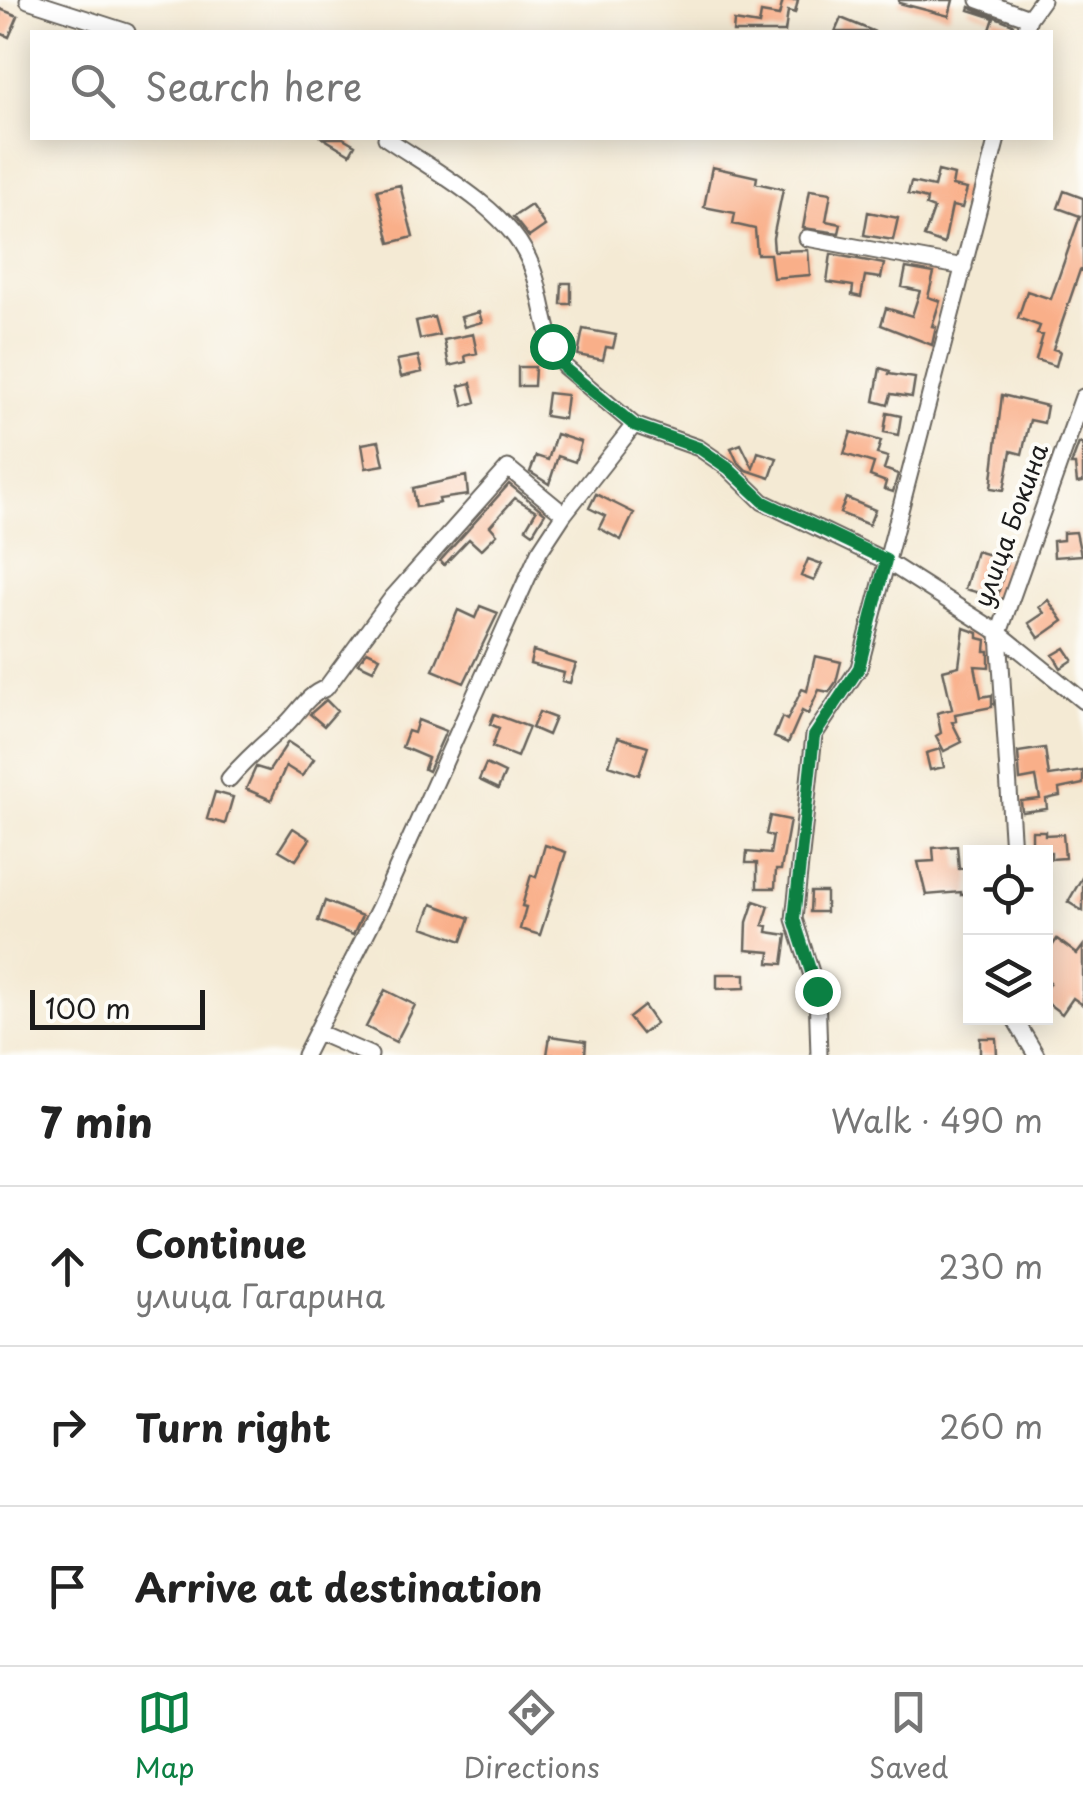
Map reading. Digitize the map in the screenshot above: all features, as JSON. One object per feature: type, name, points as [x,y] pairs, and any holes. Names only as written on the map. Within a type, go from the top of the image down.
[{"type":"street","points":[[28,0],[121,30]]},
{"type":"street","points":[[978,0],[1027,25],[1042,0]]},
{"type":"street","points":[[389,140],[501,219],[525,250],[552,346],[564,368],[634,425],[699,448],[728,468],[764,502],[886,560],[999,632],[1083,702]]},
{"type":"street","points":[[818,1055],[817,991],[794,919],[814,736],[859,668],[996,140]]},
{"type":"street","points":[[807,238],[964,267]]},
{"type":"street","name":"улица Бокина","points":[[1013,845],[999,632],[1083,397]]},
{"type":"street","points":[[305,1055],[380,906],[539,552],[634,425]]},
{"type":"street","points":[[229,779],[312,693],[326,688],[392,598],[508,468],[564,514]]},
{"type":"street","points":[[1018,1025],[1036,1055]]},
{"type":"street","points":[[317,1032],[370,1055]]},
{"type":"building","points":[[783,0],[798,0],[795,13],[788,11],[785,30],[733,30],[734,21],[759,25],[761,13],[779,16]]},
{"type":"building","points":[[899,0],[953,0],[949,16]]},
{"type":"building","points":[[970,7],[1013,24],[1011,30],[990,30],[994,18],[969,10]]},
{"type":"building","points":[[0,9],[18,16],[9,37],[0,33]]},
{"type":"building","points":[[841,18],[870,30],[836,30]]},
{"type":"building","points":[[326,140],[346,140],[355,145],[350,154]]},
{"type":"building","points":[[712,167],[757,177],[756,183],[783,189],[774,251],[808,250],[810,275],[773,278],[770,254],[757,254],[755,229],[733,224],[735,213],[704,207]]},
{"type":"building","points":[[938,171],[954,175],[952,186],[967,189],[962,208],[952,206],[944,244],[924,237],[934,209],[926,206],[927,199],[908,194],[911,182],[934,187]]},
{"type":"building","points":[[400,185],[413,237],[390,243],[377,190]]},
{"type":"building","points":[[810,190],[831,193],[826,221],[841,224],[839,233],[803,228]]},
{"type":"building","points":[[1064,191],[1083,198],[1083,271],[1080,270],[1053,349],[1060,351],[1056,366],[1036,360],[1043,335],[1037,334],[1040,326],[1018,318],[1027,291],[1051,299],[1080,216],[1058,208]]},
{"type":"building","points":[[531,205],[545,226],[529,237],[513,217]]},
{"type":"building","points":[[868,212],[898,218],[893,240],[864,235]]},
{"type":"building","points":[[831,254],[884,264],[881,278],[865,276],[861,297],[852,295],[853,286],[827,282]]},
{"type":"building","points":[[906,268],[934,273],[928,297],[940,301],[932,326],[936,327],[932,345],[881,325],[886,308],[912,316],[920,291],[902,287]]},
{"type":"building","points":[[562,283],[571,283],[571,304],[561,304]]},
{"type":"building","points":[[479,312],[482,322],[464,327],[461,317]]},
{"type":"building","points":[[434,317],[439,335],[420,339],[416,321]]},
{"type":"building","points":[[583,329],[616,335],[613,348],[606,347],[603,360],[578,355]]},
{"type":"building","points":[[473,334],[477,353],[465,356],[466,362],[449,366],[444,340]]},
{"type":"building","points":[[418,356],[422,372],[401,377],[397,360]]},
{"type":"building","points":[[518,367],[535,367],[534,386],[518,386]]},
{"type":"building","points":[[880,368],[890,371],[889,374],[915,378],[912,397],[891,394],[888,405],[874,401]]},
{"type":"building","points":[[471,383],[476,402],[464,406],[459,386]]},
{"type":"building","points":[[548,393],[567,395],[564,419],[545,416]]},
{"type":"building","points":[[1002,395],[1047,406],[1044,423],[1030,420],[1022,454],[1011,451],[1004,490],[991,488]]},
{"type":"building","points":[[887,413],[901,416],[898,435],[884,432]]},
{"type":"building","points":[[851,432],[881,441],[877,454],[888,457],[884,469],[898,474],[893,492],[884,489],[886,482],[870,476],[874,463],[844,454]]},
{"type":"building","points":[[556,434],[581,442],[575,462],[558,456],[549,484],[530,472],[536,456],[548,460]]},
{"type":"building","points":[[379,441],[384,465],[366,468],[362,444]]},
{"type":"building","points":[[1079,443],[1083,444],[1083,482],[1077,483],[1075,465],[1071,465]]},
{"type":"building","points":[[741,444],[753,468],[758,452],[777,458],[770,478],[746,470],[737,461],[731,448]]},
{"type":"building","points":[[466,476],[468,495],[416,507],[413,488]]},
{"type":"building","points":[[509,484],[545,513],[533,533],[526,528],[536,511],[515,498],[490,526],[497,534],[481,550],[469,539],[444,565],[440,561]]},
{"type":"building","points":[[596,494],[634,513],[621,540],[599,528],[605,516],[589,508]]},
{"type":"building","points":[[846,498],[875,510],[869,525],[840,513]]},
{"type":"building","points":[[1076,532],[1081,555],[1054,557],[1053,541],[1063,540],[1063,533]]},
{"type":"building","points":[[976,551],[1007,560],[997,598],[965,589]]},
{"type":"building","points":[[808,559],[822,564],[814,581],[801,576]]},
{"type":"building","points":[[1048,600],[1063,621],[1039,638],[1029,623],[1044,613],[1039,607]]},
{"type":"building","points":[[480,606],[498,613],[464,683],[433,670],[458,610],[475,618]]},
{"type":"building","points":[[964,628],[986,640],[989,667],[975,666],[981,697],[992,695],[992,707],[955,714],[956,721],[952,722],[962,742],[944,751],[936,736],[941,733],[937,713],[952,709],[943,670],[959,666]]},
{"type":"building","points":[[1065,648],[1073,660],[1061,668],[1053,655]]},
{"type":"building","points":[[367,651],[380,657],[373,670],[358,663]]},
{"type":"building","points":[[533,651],[576,664],[570,683],[562,681],[564,673],[530,664]]},
{"type":"building","points":[[815,656],[841,662],[836,682],[829,692],[819,690],[808,714],[802,711],[788,743],[774,737],[782,717],[787,720],[802,689],[807,691]]},
{"type":"building","points":[[326,700],[337,711],[324,726],[310,714]]},
{"type":"building","points":[[539,712],[555,718],[548,735],[532,728]]},
{"type":"building","points":[[494,714],[529,727],[517,757],[492,747],[499,728],[490,724]]},
{"type":"building","points":[[418,720],[446,731],[428,771],[424,769],[428,758],[402,747],[408,731],[414,733]]},
{"type":"building","points":[[618,737],[648,746],[639,775],[609,765]]},
{"type":"building","points":[[288,742],[314,759],[302,776],[286,766],[271,800],[246,789],[256,767],[269,771]]},
{"type":"building","points":[[1045,748],[1049,776],[1083,771],[1083,784],[1059,789],[1060,796],[1046,799],[1047,809],[1022,812],[1021,801],[1040,799],[1036,777],[1020,780],[1018,752]]},
{"type":"building","points":[[940,749],[944,767],[930,770],[926,753]]},
{"type":"building","points":[[486,764],[505,773],[498,789],[479,780]]},
{"type":"building","points":[[215,792],[233,797],[225,824],[207,819]]},
{"type":"building","points":[[770,816],[790,820],[781,870],[776,870],[775,888],[757,888],[757,863],[746,863],[747,852],[770,854],[773,836],[766,834]]},
{"type":"building","points":[[293,828],[310,839],[296,860],[279,850]]},
{"type":"building","points":[[1032,831],[1063,834],[1065,858],[1053,859],[1053,845],[1032,845]]},
{"type":"building","points":[[545,845],[566,852],[540,935],[520,929],[531,875],[536,877]]},
{"type":"building","points":[[957,846],[959,869],[963,869],[963,895],[926,895],[918,862],[934,861],[933,848]]},
{"type":"building","points":[[1083,876],[1083,911],[1068,902]]},
{"type":"building","points":[[811,892],[826,892],[826,912],[810,912]]},
{"type":"building","points":[[325,901],[362,916],[353,935],[318,921]]},
{"type":"building","points":[[754,901],[769,906],[763,925],[768,926],[767,932],[787,935],[783,964],[769,963],[770,952],[746,950],[747,922]]},
{"type":"building","points":[[432,904],[470,918],[462,941],[423,927]]},
{"type":"building","points":[[1057,939],[1077,954],[1083,946],[1083,1005],[1073,998],[1062,1014],[1053,1007],[1053,945]]},
{"type":"building","points":[[717,974],[745,974],[745,988],[717,989]]},
{"type":"building","points":[[385,990],[415,1005],[396,1042],[366,1027]]},
{"type":"building","points":[[644,1006],[656,1023],[642,1034],[629,1018]]},
{"type":"building","points":[[550,1036],[586,1041],[585,1055],[547,1055]]},
{"type":"building","points":[[980,1038],[996,1038],[997,1055],[980,1055]]},
{"type":"route","points":[[552,346],[564,368],[634,425],[699,448],[728,468],[764,502],[886,560],[859,668],[814,736],[794,919],[817,991]]}]
